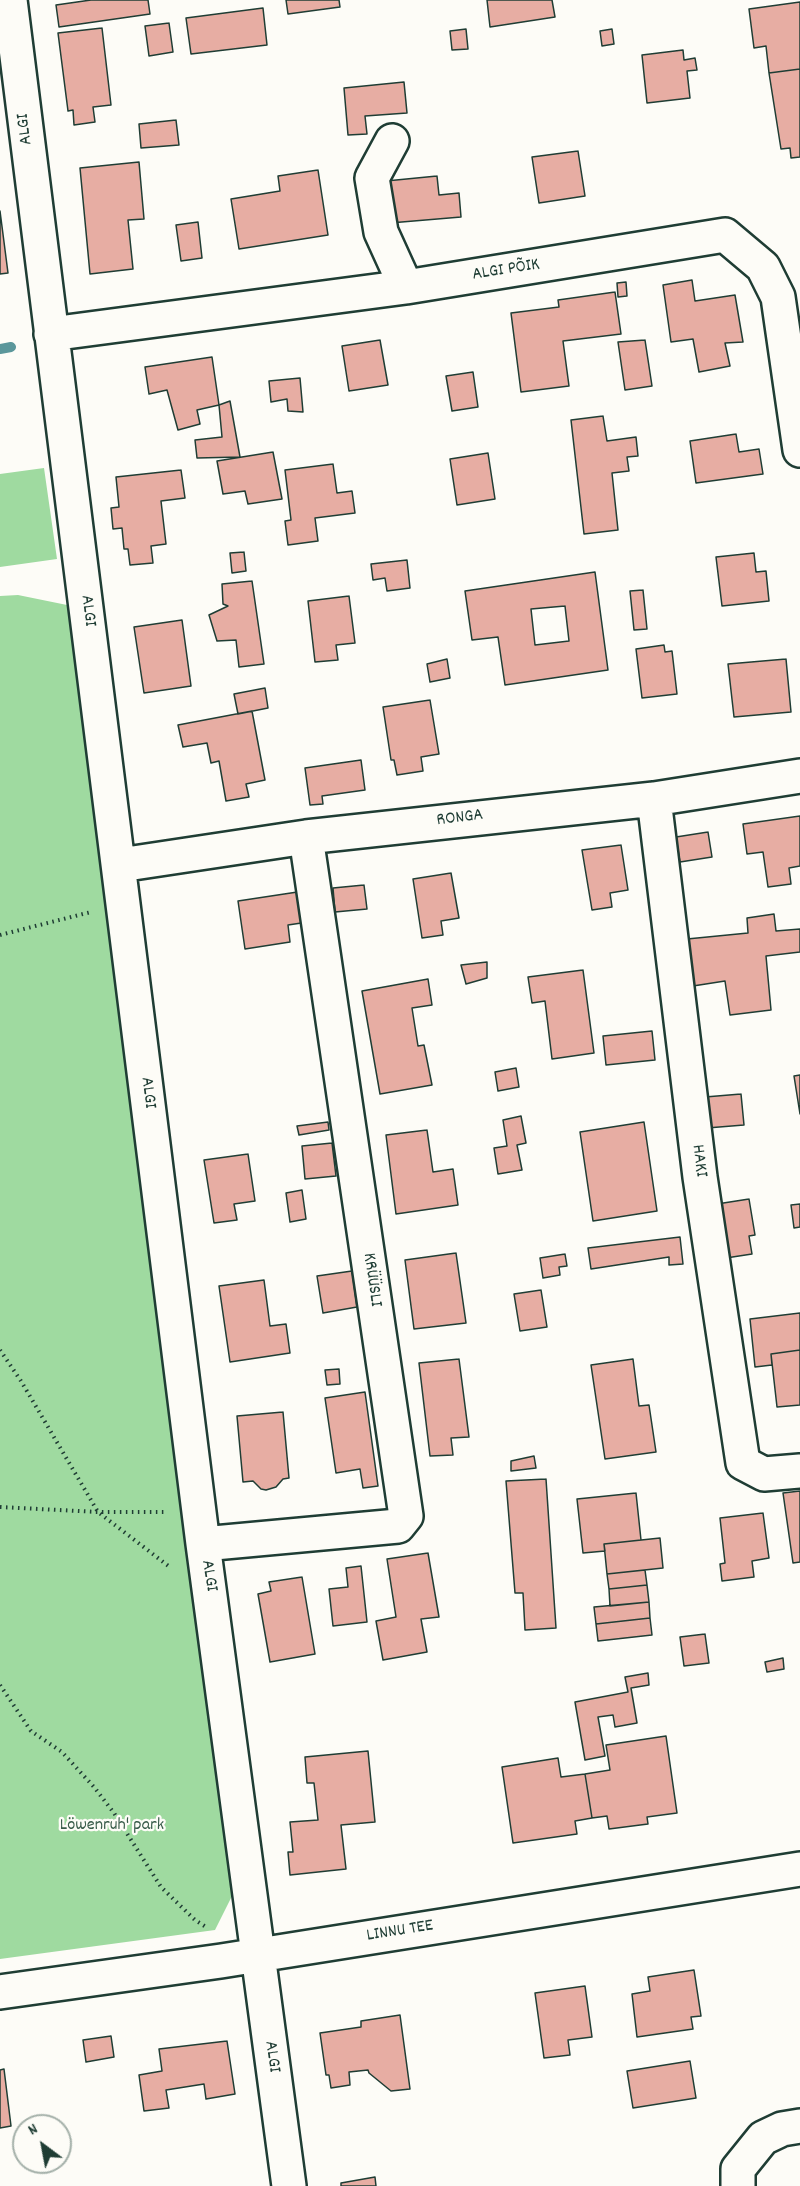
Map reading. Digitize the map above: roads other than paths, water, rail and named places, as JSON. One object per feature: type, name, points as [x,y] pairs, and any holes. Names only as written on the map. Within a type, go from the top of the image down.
[{"type":"street","name":"ALGI","points":[[10,0],[120,865],[203,1544],[256,1954],[289,2186]]},
{"type":"street","points":[[392,141],[372,178],[381,232],[406,287]]},
{"type":"street","name":"ALGI PÕIK","points":[[51,333],[406,287],[725,235],[763,267],[778,297],[800,450]]},
{"type":"street","name":"RONGA","points":[[120,865],[306,837],[654,799],[800,776]]},
{"type":"street","name":"HAKI","points":[[654,799],[700,1178],[742,1463],[764,1474],[800,1471]]},
{"type":"street","name":"KRÜÜSLI","points":[[203,1544],[398,1526],[406,1516],[306,837]]},
{"type":"street","name":"LINNU TEE","points":[[0,1992],[800,1869]]},
{"type":"street","points":[[738,2186],[738,2169],[763,2138],[782,2129],[800,2126]]},
{"type":"waterway","points":[[0,349],[11,347]]},
{"type":"park label","name":"Löwenruh' park","points":[[112,1827]]}]
